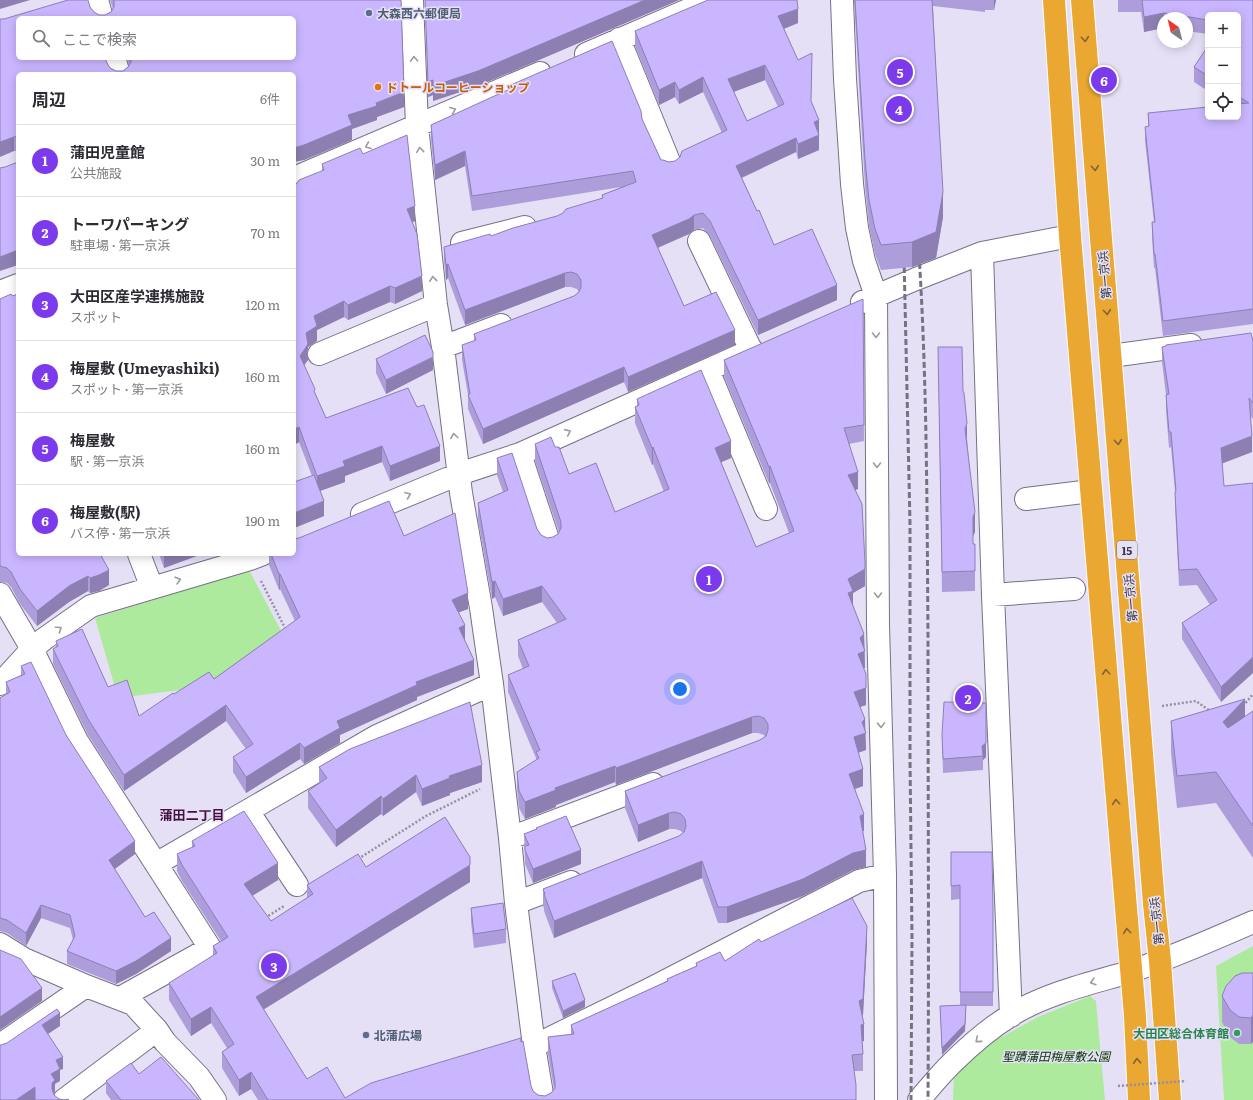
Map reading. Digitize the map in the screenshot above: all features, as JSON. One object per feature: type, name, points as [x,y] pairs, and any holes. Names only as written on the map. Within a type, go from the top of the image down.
[{"type":"highway","points":[[1054,0],[1070,236],[1092,491],[1140,1100]]},
{"type":"highway","name":"第一京浜","points":[[1082,0],[1170,1100]]},
{"type":"street","points":[[97,0],[101,16]]},
{"type":"street","points":[[412,0],[417,126],[436,305],[443,347],[461,493],[481,608],[492,684],[516,903],[534,1046],[543,1100]]},
{"type":"street","points":[[296,177],[711,0]]},
{"type":"street","points":[[842,0],[845,79],[857,228],[864,261],[876,296],[878,624],[885,875],[886,1100]]},
{"type":"street","points":[[619,39],[670,164]]},
{"type":"street","points":[[114,60],[118,72]]},
{"type":"street","points":[[430,252],[547,221]]},
{"type":"street","points":[[848,309],[916,279],[982,253],[1070,236]]},
{"type":"street","points":[[699,241],[752,350]]},
{"type":"street","points":[[982,253],[992,595],[1011,1016]]},
{"type":"street","points":[[0,292],[16,286]]},
{"type":"street","points":[[319,354],[436,305]]},
{"type":"street","points":[[443,347],[518,318]]},
{"type":"street","points":[[344,521],[459,474],[520,454],[772,342]]},
{"type":"street","points":[[1111,356],[1208,342]]},
{"type":"street","points":[[708,370],[766,509]]},
{"type":"street","points":[[520,454],[549,542]]},
{"type":"street","points":[[1026,499],[1092,491]]},
{"type":"street","points":[[140,556],[152,588]]},
{"type":"street","points":[[0,684],[32,649],[91,606],[256,557]]},
{"type":"street","points":[[992,595],[1074,589]]},
{"type":"street","points":[[0,594],[32,649],[77,741],[210,948],[120,998]]},
{"type":"street","points":[[156,864],[377,736],[492,684]]},
{"type":"street","points":[[510,838],[674,776]]},
{"type":"street","points":[[248,811],[292,894]]},
{"type":"street","points":[[516,903],[588,875]]},
{"type":"street","points":[[534,1046],[650,989],[859,881],[885,875]]},
{"type":"street","points":[[919,1100],[951,1064],[981,1036],[1024,1008],[1064,991],[1130,971],[1207,943],[1253,922]]},
{"type":"street","points":[[0,944],[24,958],[86,986],[133,1004],[157,1030],[165,1042],[199,1077],[215,1100]]},
{"type":"street","points":[[0,1045],[86,986]]},
{"type":"street","points":[[64,1100],[157,1030]]},
{"type":"path","points":[[256,557],[289,635]]},
{"type":"path","points":[[1242,706],[1253,694]]},
{"type":"path","points":[[1139,709],[1196,701],[1214,715]]},
{"type":"path","points":[[354,862],[426,816],[503,777]]},
{"type":"path","points":[[262,919],[292,894]]},
{"type":"path","points":[[1118,1086],[1186,1081]]},
{"type":"green space","points":[[249,570],[287,642],[232,675],[188,689],[118,698],[95,618]]},
{"type":"green space","name":"大田区総合体育館","points":[[1253,946],[1253,1100],[1224,1100],[1216,966]]},
{"type":"green space","name":"聖蹟蒲田梅屋敷公園","points":[[1090,996],[1096,1001],[1105,1100],[953,1100],[954,1070],[985,1046],[1038,1017]]},
{"type":"building","points":[[68,0],[88,0],[90,7],[94,12],[99,15],[105,15],[111,12],[114,7],[114,0],[401,0],[404,92],[376,103],[377,106],[348,115],[352,125],[296,147],[296,72],[16,72],[16,136],[0,142],[0,19]]},
{"type":"building","points":[[425,0],[645,0],[478,71],[433,86],[433,80],[428,82]]},
{"type":"building","points":[[708,0],[797,0],[798,9],[778,16],[798,60],[812,53],[811,101],[819,120],[814,122],[819,135],[798,144],[796,138],[736,166],[757,211],[759,210],[774,245],[812,229],[837,285],[758,320],[710,221],[703,213],[694,215],[689,219],[652,235],[684,306],[716,292],[735,330],[628,377],[624,367],[483,429],[468,395],[470,394],[462,345],[476,340],[474,334],[574,296],[579,292],[581,280],[577,274],[571,272],[565,273],[465,310],[448,264],[446,265],[444,247],[490,234],[491,236],[513,228],[557,216],[563,213],[566,209],[603,198],[602,195],[636,182],[633,171],[472,196],[465,151],[435,165],[431,125],[514,87],[513,84],[612,41],[641,111],[642,119],[661,160],[669,162],[675,161],[680,157],[682,151],[727,130],[703,77],[679,90],[675,82],[659,90],[635,31]],"holes":[[[765,65],[784,104],[747,121],[728,79]]]},
{"type":"building","points":[[855,0],[932,0],[943,192],[936,232],[912,242],[881,245],[875,229],[869,200],[865,160]]},
{"type":"building","points":[[1142,0],[1253,0],[1253,309],[1163,321],[1154,254],[1152,222],[1155,222],[1145,127],[1149,126],[1148,113],[1205,107],[1205,120],[1241,120],[1241,104],[1249,103],[1241,98],[1241,12],[1205,12],[1205,20],[1193,18],[1193,12],[1157,12],[1157,14],[1144,17]]},
{"type":"building","points":[[1205,50],[1205,74],[1194,67]]},
{"type":"building","points":[[407,135],[415,206],[407,209],[417,234],[422,276],[395,288],[390,286],[348,305],[344,301],[314,316],[317,326],[306,333],[308,344],[300,356],[326,418],[408,388],[417,407],[424,405],[440,446],[390,466],[382,446],[343,461],[345,466],[317,476],[299,427],[296,428],[296,184],[299,180],[324,170],[322,164],[360,148],[363,154]]},
{"type":"building","points":[[16,163],[16,251],[0,257],[0,168]]},
{"type":"building","points":[[11,294],[12,296],[16,295],[16,556],[101,556],[109,570],[90,578],[88,576],[69,586],[37,611],[20,589],[11,572],[7,568],[0,566],[0,299]]},
{"type":"building","points":[[863,299],[864,425],[844,428],[858,472],[848,475],[862,504],[865,569],[848,579],[853,591],[848,593],[864,634],[860,638],[865,651],[858,654],[866,674],[866,688],[854,692],[865,719],[862,722],[866,733],[854,737],[863,769],[849,774],[864,814],[860,816],[866,850],[853,853],[803,879],[727,907],[718,907],[702,861],[554,921],[543,889],[679,836],[684,832],[686,826],[685,819],[681,814],[675,812],[638,825],[625,791],[760,740],[766,736],[768,724],[764,718],[758,716],[752,717],[616,768],[615,766],[555,788],[556,790],[525,802],[519,791],[517,772],[539,758],[536,752],[540,750],[508,675],[529,666],[518,640],[566,619],[542,586],[503,599],[495,581],[492,582],[478,503],[508,490],[497,458],[512,453],[537,529],[541,535],[547,538],[558,534],[561,528],[561,522],[535,444],[551,437],[555,447],[559,447],[569,474],[596,463],[615,512],[669,489],[653,447],[652,448],[635,407],[639,405],[637,399],[701,370],[731,441],[715,448],[756,547],[794,531],[770,466],[769,467],[724,360]]},
{"type":"building","points":[[1251,333],[1253,341],[1253,403],[1249,398],[1252,436],[1221,448],[1224,486],[1253,483],[1253,657],[1221,687],[1182,623],[1217,600],[1197,569],[1179,570],[1176,491],[1166,395],[1169,394],[1162,347],[1166,345]]},
{"type":"building","points":[[425,335],[433,352],[433,357],[386,380],[376,359]]},
{"type":"building","points":[[938,347],[962,347],[963,391],[967,423],[965,429],[975,512],[973,517],[973,544],[975,544],[975,571],[942,572]]},
{"type":"building","points":[[314,475],[324,501],[296,512],[296,481]]},
{"type":"building","points":[[389,501],[404,536],[455,513],[468,593],[452,600],[465,625],[459,628],[474,660],[416,682],[417,685],[337,721],[340,728],[304,748],[300,743],[246,777],[233,757],[253,744],[226,705],[124,775],[88,719],[53,649],[58,646],[56,641],[82,629],[108,687],[127,680],[139,716],[173,693],[174,694],[209,672],[214,679],[300,617],[272,556],[296,556],[296,539]]},
{"type":"building","points":[[31,662],[66,735],[135,841],[109,860],[145,917],[154,912],[171,938],[136,961],[116,971],[67,951],[75,936],[70,915],[41,905],[26,933],[7,920],[0,918],[0,698],[10,692],[6,682],[25,674],[21,666]]},
{"type":"building","points":[[1245,699],[1223,722],[1228,728],[1253,711],[1253,826],[1216,772],[1177,776],[1171,721]]},
{"type":"building","points":[[470,702],[482,765],[449,776],[450,778],[422,789],[416,775],[383,799],[381,796],[336,830],[308,791],[327,778],[319,767],[350,749]]},
{"type":"building","points":[[944,702],[986,703],[986,743],[982,746],[983,756],[943,759],[942,735]]},
{"type":"building","points":[[244,811],[278,863],[244,884],[271,921],[313,894],[307,885],[358,854],[366,867],[445,817],[470,857],[470,865],[256,997],[307,1079],[327,1067],[345,1098],[371,1083],[521,1038],[521,1042],[523,1041],[533,1091],[538,1095],[545,1096],[551,1093],[555,1088],[548,1037],[574,1034],[571,1025],[668,981],[667,979],[697,966],[696,963],[720,952],[725,961],[759,939],[761,942],[852,898],[867,926],[863,999],[859,1001],[864,1024],[861,1025],[863,1054],[852,1055],[856,1085],[856,1100],[268,1100],[251,1072],[239,1080],[222,1052],[234,1044],[211,1007],[191,1019],[169,983],[217,953],[213,946],[228,937],[182,865],[177,854],[195,846],[192,841]]},
{"type":"building","points":[[566,816],[581,850],[533,869],[525,850],[525,846],[529,845],[524,834]]},
{"type":"building","points":[[951,852],[992,852],[993,992],[960,992],[960,885],[951,886]]},
{"type":"building","points":[[503,903],[506,929],[474,934],[471,908]]},
{"type":"building","points":[[0,950],[21,959],[42,988],[0,1017]]},
{"type":"building","points":[[575,973],[585,1000],[563,1011],[552,981]]},
{"type":"building","points":[[1242,973],[1253,973],[1253,1015],[1251,1018],[1239,1017],[1230,1010],[1222,996],[1226,986],[1235,976]]},
{"type":"building","points":[[966,1005],[965,1024],[942,1048],[940,1006]]},
{"type":"building","points":[[57,1009],[60,1013],[42,1025],[63,1057],[56,1060],[60,1069],[51,1074],[55,1080],[52,1083],[54,1095],[59,1099],[65,1100],[35,1100],[35,1087],[16,1100],[0,1100],[0,1045],[7,1043]]},
{"type":"building","points":[[161,1057],[199,1100],[121,1100],[106,1081],[131,1063],[139,1074]]},
{"type":"railway","points":[[919,254],[924,349],[927,493],[928,1100]]},
{"type":"railway","points":[[904,258],[910,523],[912,939],[911,1100]]},
{"type":"place","name":"大森西六郵便局","points":[[369,13]]},
{"type":"place","name":"梅屋敷","points":[[900,72]]},
{"type":"place","name":"梅屋敷(駅)","points":[[1104,80]]},
{"type":"place","name":"ドトールコーヒーショップ","points":[[378,87]]},
{"type":"place","name":"梅屋敷 (Umeyashiki)","points":[[899,109]]},
{"type":"place","name":"蒲田児童館","points":[[709,579]]},
{"type":"place","name":"トーワパーキング","points":[[968,698]]},
{"type":"place","name":"大田区産学連携施設","points":[[274,966]]},
{"type":"place","name":"大田区総合体育館","points":[[1237,1033]]},
{"type":"place","name":"北蒲広場","points":[[366,1035]]},
{"type":"district","name":"蒲田二丁目","points":[[192,814]]}]
